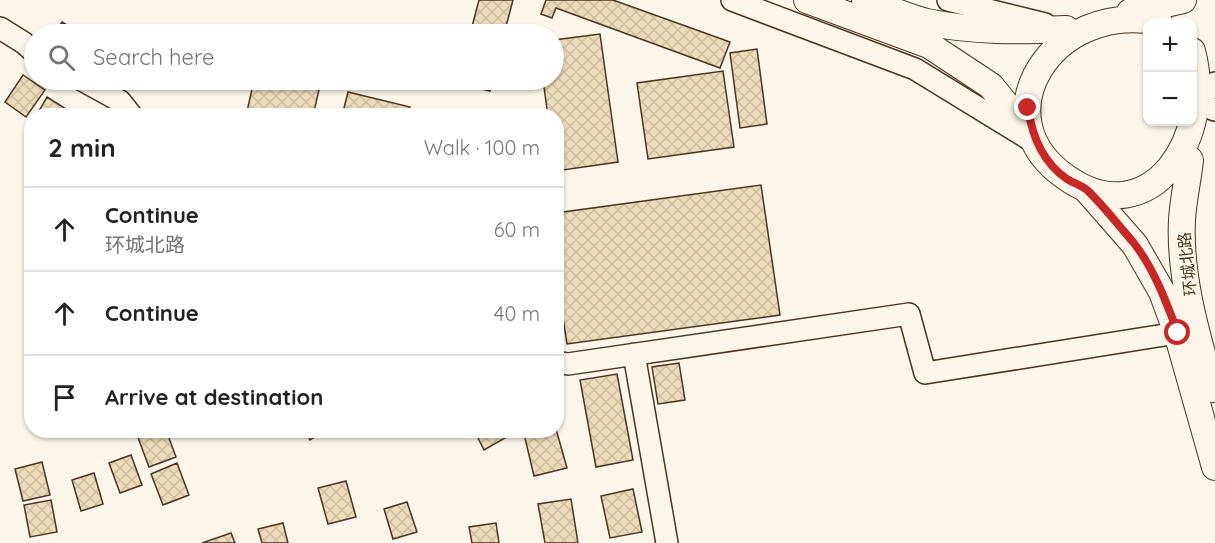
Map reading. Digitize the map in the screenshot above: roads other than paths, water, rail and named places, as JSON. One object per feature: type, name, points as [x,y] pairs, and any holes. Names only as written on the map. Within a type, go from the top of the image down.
[{"type":"main road","points":[[807,0],[929,45],[991,86],[1049,162],[1066,178],[1086,189],[1114,195],[1143,192],[1169,180],[1190,160],[1204,136],[1213,94],[1197,60]]},
{"type":"main road","points":[[865,0],[925,22],[970,29],[1017,31],[1066,29]]},
{"type":"main road","points":[[1126,13],[1183,0]]},
{"type":"main road","points":[[1036,143],[1030,126],[1028,90],[1040,57],[1051,42],[1066,29],[1085,18],[1105,13],[1126,13],[1149,18]]},
{"type":"main road","name":"环城北路","points":[[1190,160],[1182,220],[1184,263],[1195,330],[1215,401]]},
{"type":"main road","name":"环城北路","points":[[1086,189],[1135,245],[1162,292],[1178,333],[1215,467]]},
{"type":"street","points":[[732,0],[915,69],[1036,143]]},
{"type":"street","points":[[948,0],[1066,29]]},
{"type":"street","points":[[1126,13],[1153,0]]},
{"type":"street","points":[[0,28],[24,43]]},
{"type":"street","points":[[100,90],[120,101],[126,108]]},
{"type":"street","points":[[564,363],[909,314],[925,373],[1178,333]]},
{"type":"street","points":[[634,354],[667,543]]}]
